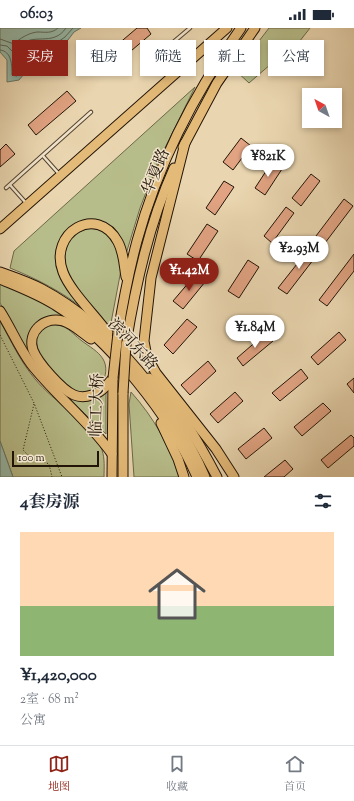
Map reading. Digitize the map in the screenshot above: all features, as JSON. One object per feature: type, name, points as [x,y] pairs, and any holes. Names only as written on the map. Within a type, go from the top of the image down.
[{"type":"main road","name":"华夏路","points":[[118,333],[127,281],[140,233],[166,160],[204,85],[241,28]]},
{"type":"main road","name":"华夏路","points":[[126,344],[134,295],[152,228],[168,181],[185,143],[217,83],[255,28]]},
{"type":"main road","points":[[196,55],[225,29]]},
{"type":"main road","points":[[0,229],[173,76]]},
{"type":"main road","points":[[185,143],[151,278],[144,341],[147,357],[156,374],[216,449],[234,477]]},
{"type":"main road","points":[[122,354],[62,271],[60,260],[61,247],[69,232],[90,223],[97,224],[110,231],[119,243],[127,281]]},
{"type":"main road","name":"滨河东路","points":[[0,272],[42,289],[88,320],[133,365],[178,426],[196,456],[205,477]]},
{"type":"main road","name":"滨河东路","points":[[0,279],[33,292],[56,305],[77,320],[112,354],[145,393],[168,424],[189,459],[197,477]]},
{"type":"main road","points":[[0,311],[31,364],[55,392],[100,436],[112,454]]},
{"type":"main road","points":[[112,354],[62,321],[52,320],[41,324],[34,332],[31,339],[37,358],[63,387],[74,395],[87,396],[98,393],[113,378]]},
{"type":"main road","name":"临工大桥","points":[[112,477],[113,378],[118,333]]},
{"type":"main road","name":"临工大桥","points":[[123,477],[123,393],[126,344]]},
{"type":"main road","points":[[133,365],[158,387],[186,422],[217,477]]},
{"type":"main road","points":[[145,393],[178,459],[184,477]]},
{"type":"lane","points":[[176,40],[190,28]]},
{"type":"lane","points":[[6,188],[91,112]]},
{"type":"lane","points":[[43,156],[61,176]]},
{"type":"lane","points":[[10,185],[28,205]]},
{"type":"path","points":[[0,335],[34,403],[62,477]]},
{"type":"path","points":[[34,403],[23,450],[28,456],[49,464],[52,477]]},
{"type":"green space","points":[[269,28],[310,28],[301,40],[268,40],[268,67],[260,73],[260,40]]},
{"type":"green space","points":[[241,76],[257,76],[249,83]]},
{"type":"green space","points":[[195,87],[157,164],[140,208],[126,254],[118,235],[77,223],[66,232],[61,239],[57,252],[86,311],[50,286],[10,268],[14,251]]},
{"type":"green space","points":[[89,228],[102,230],[114,241],[118,252],[121,270],[110,328],[78,290],[64,261],[65,248],[72,237]]},
{"type":"green space","points":[[0,283],[43,302],[74,322],[56,318],[41,319],[33,326],[31,330],[28,340],[29,350],[27,352],[0,303]]},
{"type":"green space","points":[[0,321],[20,358],[35,379],[90,431],[97,441],[103,453],[104,477],[13,477],[0,441]]},
{"type":"green space","points":[[48,324],[64,327],[101,356],[106,371],[102,384],[97,389],[86,394],[75,391],[68,387],[44,361],[38,352],[36,335]]},
{"type":"green space","points":[[106,392],[106,434],[63,393],[84,400],[100,396]]},
{"type":"green space","points":[[131,392],[147,412],[160,432],[181,477],[134,477],[129,404]]},
{"type":"water","points":[[0,28],[81,28],[74,32],[68,40],[12,40],[12,76],[22,76],[19,80],[7,82],[7,60],[0,52]]},
{"type":"water","points":[[0,441],[13,477],[0,477]]},
{"type":"building","points":[[137,28],[147,28],[151,34],[144,40],[140,40],[140,43],[132,50],[132,40],[123,40]]},
{"type":"building","points":[[67,91],[76,101],[36,135],[28,125]]},
{"type":"building","points":[[241,138],[251,146],[233,170],[223,162]]},
{"type":"building","points":[[6,144],[15,154],[0,167],[0,150]]},
{"type":"building","points":[[272,162],[282,169],[265,195],[255,188]]},
{"type":"building","points":[[311,174],[320,181],[301,206],[292,198]]},
{"type":"building","points":[[224,181],[234,187],[215,215],[206,208]]},
{"type":"building","points":[[344,199],[353,206],[325,243],[316,236]]},
{"type":"building","points":[[286,207],[294,213],[272,243],[264,236]]},
{"type":"building","points":[[207,224],[218,231],[198,261],[187,254]]},
{"type":"building","points":[[312,245],[320,251],[287,294],[278,288]]},
{"type":"building","points":[[354,254],[354,271],[327,306],[319,300]]},
{"type":"building","points":[[248,260],[259,267],[239,298],[228,291]]},
{"type":"building","points":[[196,274],[205,282],[183,309],[173,301]]},
{"type":"building","points":[[187,319],[197,327],[173,354],[164,345]]},
{"type":"building","points":[[339,332],[346,340],[318,365],[311,357]]},
{"type":"building","points":[[266,333],[273,341],[243,366],[237,358]]},
{"type":"building","points":[[208,361],[216,371],[190,395],[181,385]]},
{"type":"building","points":[[301,369],[308,378],[280,401],[272,393]]},
{"type":"building","points":[[354,378],[354,393],[347,384]]},
{"type":"building","points":[[235,392],[243,401],[218,423],[210,414]]},
{"type":"building","points":[[323,403],[331,411],[302,436],[294,427]]},
{"type":"building","points":[[264,428],[272,438],[246,459],[238,449]]},
{"type":"building","points":[[351,435],[354,438],[354,446],[328,468],[321,460]]},
{"type":"building","points":[[285,460],[293,469],[284,477],[264,477]]}]
